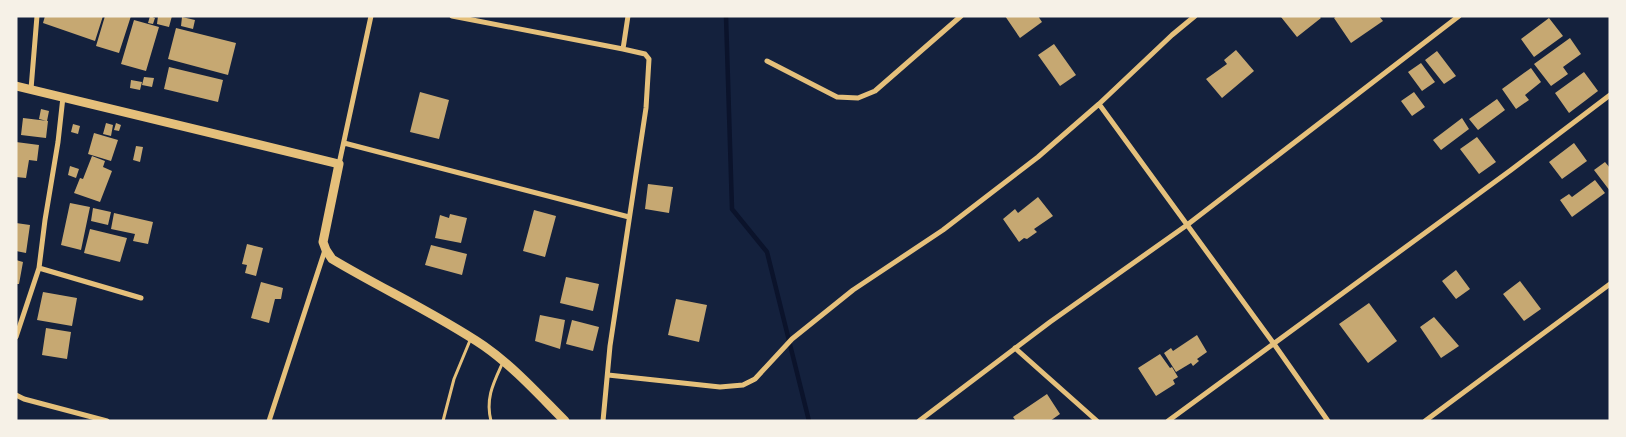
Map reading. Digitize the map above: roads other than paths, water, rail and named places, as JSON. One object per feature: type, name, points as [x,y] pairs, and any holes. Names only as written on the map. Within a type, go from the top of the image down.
[{"type":"main road","points":[[16,86],[339,164],[323,242],[332,259],[418,306],[471,338],[504,361],[565,421]]},
{"type":"street","points":[[30,89],[37,16]]},
{"type":"street","points":[[339,164],[371,16]]},
{"type":"street","points":[[452,16],[645,54],[649,59],[646,108],[610,346],[604,421]]},
{"type":"street","points":[[622,49],[628,16]]},
{"type":"street","points":[[767,61],[837,97],[858,98],[875,91],[961,16]]},
{"type":"street","points":[[608,375],[720,387],[743,385],[755,379],[792,339],[853,290],[978,204],[1038,157],[1195,16]]},
{"type":"street","points":[[919,421],[1015,348],[1187,225],[1459,16]]},
{"type":"street","points":[[1168,421],[1511,170],[1610,95]]},
{"type":"street","points":[[16,337],[39,268],[63,97]]},
{"type":"street","points":[[1099,104],[1328,421]]},
{"type":"street","points":[[344,143],[629,217]]},
{"type":"street","points":[[269,421],[326,250]]},
{"type":"street","points":[[39,268],[141,298]]},
{"type":"street","points":[[1426,421],[1610,284]]},
{"type":"street","points":[[1015,348],[1097,421]]},
{"type":"street","points":[[16,395],[24,399],[106,421]]},
{"type":"lane","points":[[443,421],[454,379],[471,338]]},
{"type":"lane","points":[[491,421],[488,401],[490,391],[504,361]]},
{"type":"waterway","points":[[726,16],[732,209],[767,252],[809,421]]}]
